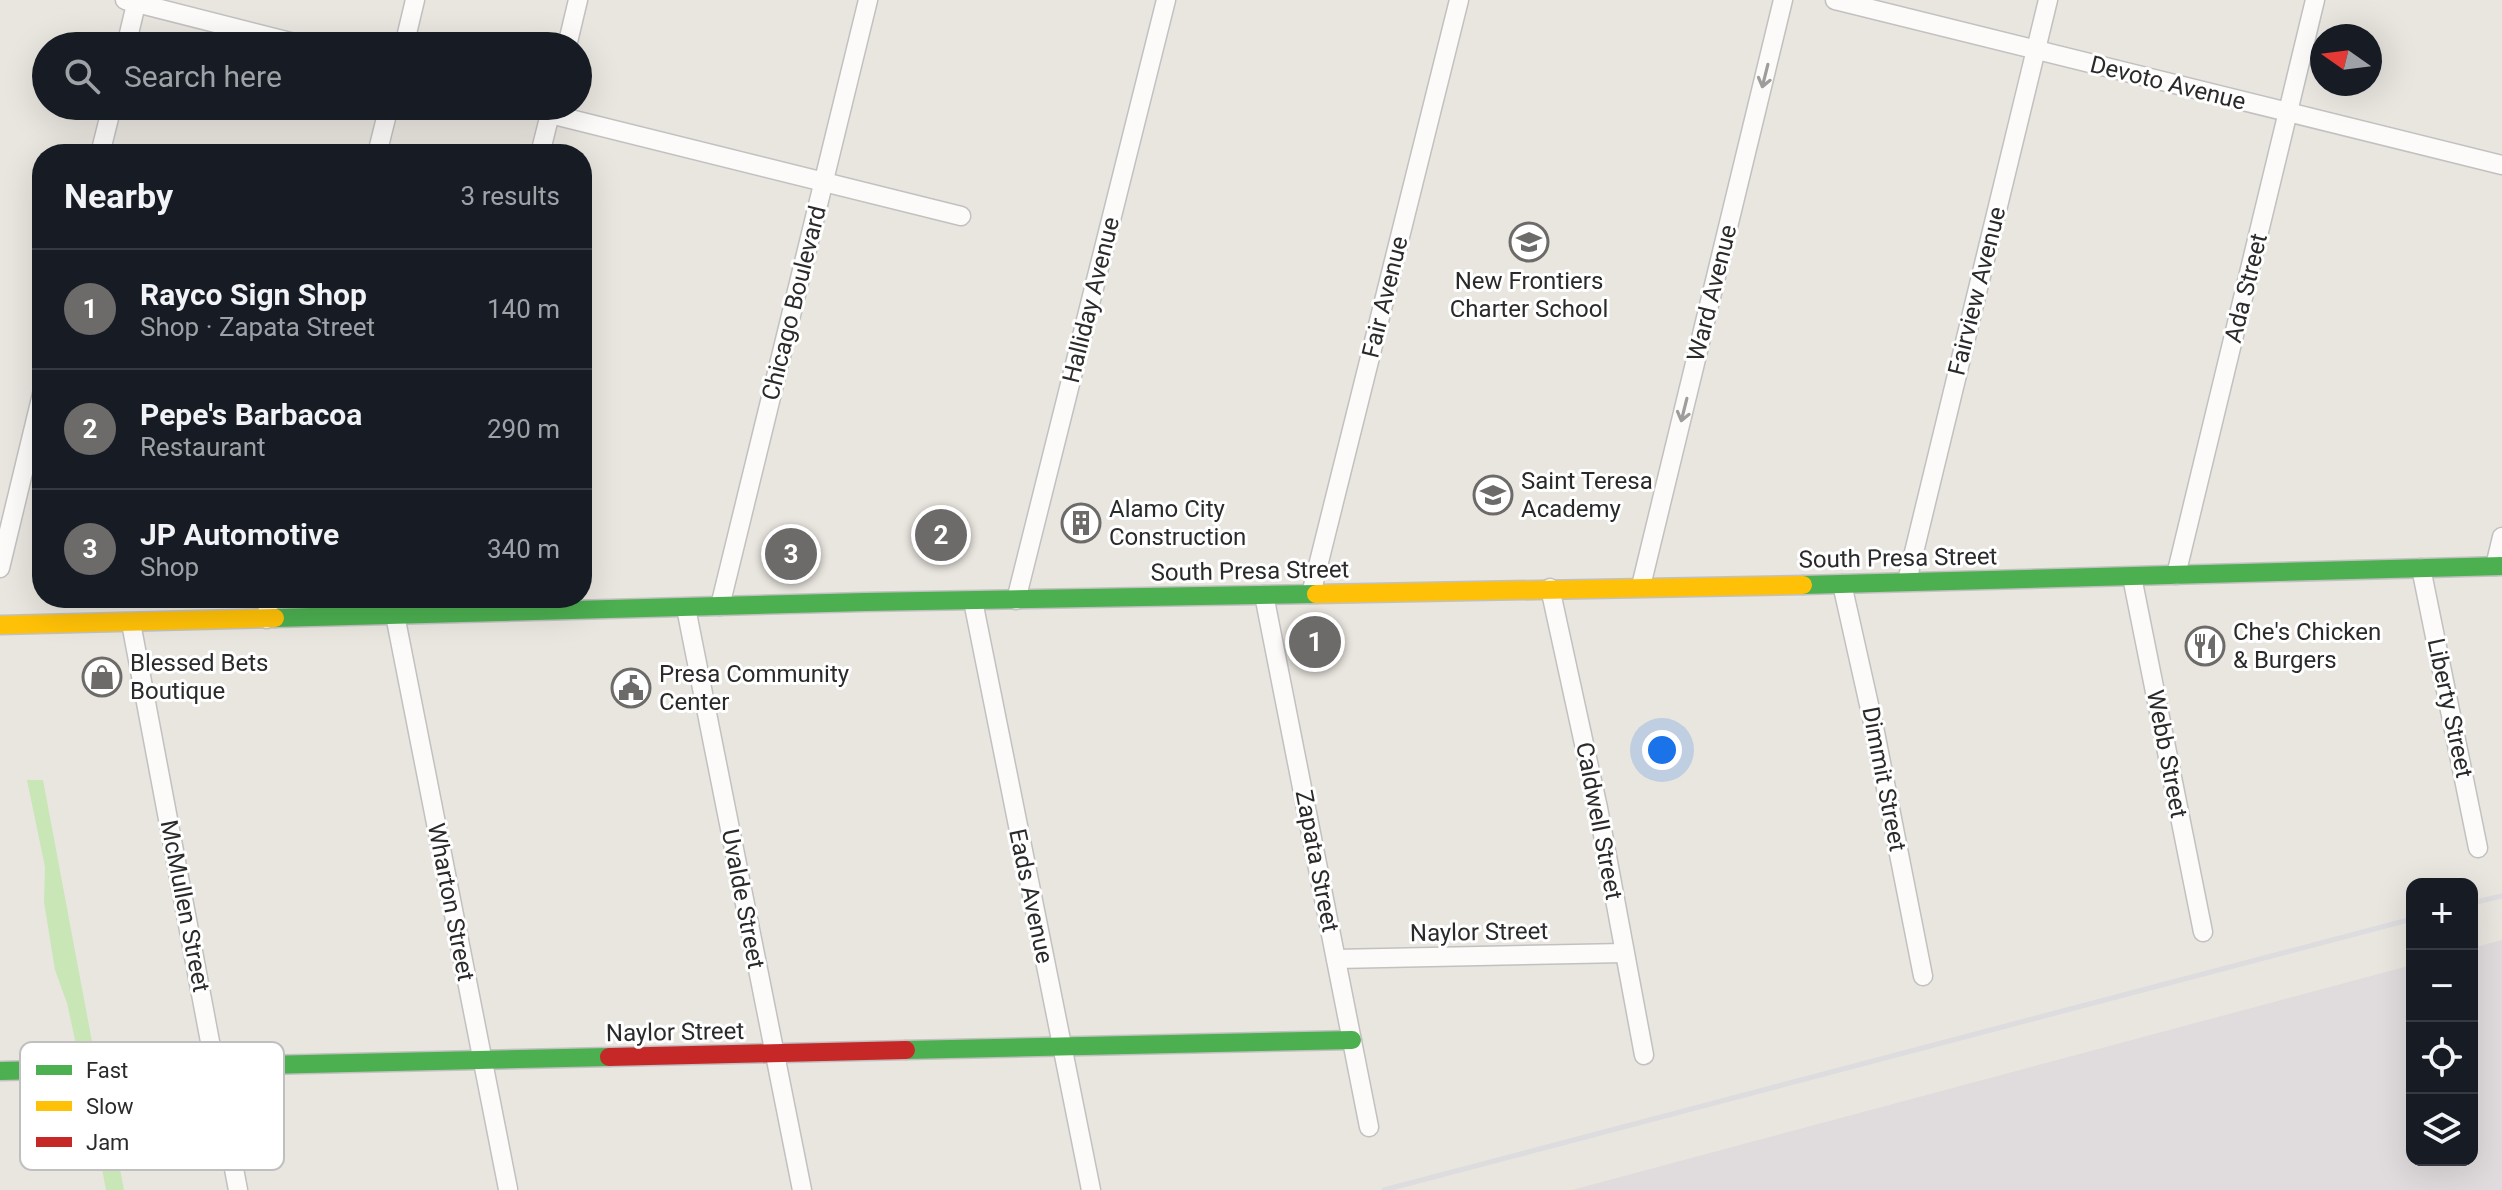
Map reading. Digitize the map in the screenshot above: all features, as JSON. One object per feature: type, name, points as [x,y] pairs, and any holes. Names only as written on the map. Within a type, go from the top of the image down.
[{"type":"main road","name":"South Presa Street","points":[[592,608],[1842,584],[2498,566]]},
{"type":"main road","name":"South Presa Street","points":[[0,625],[395,615],[425,608]]},
{"type":"main road","name":"Naylor Street","points":[[284,1065],[1352,1040]]},
{"type":"main road","name":"Naylor Street","points":[[0,1071],[20,1071]]},
{"type":"street","points":[[407,32],[415,0]]},
{"type":"street","points":[[570,32],[578,0]]},
{"type":"street","name":"Chicago Boulevard","points":[[720,606],[868,0]]},
{"type":"street","name":"Halliday Avenue","points":[[1016,600],[1166,0]]},
{"type":"street","name":"Fair Avenue","points":[[1311,594],[1459,0]]},
{"type":"street","name":"Ward Avenue","points":[[1641,586],[1783,0]]},
{"type":"street","name":"Devoto Avenue","points":[[1835,0],[2502,165]]},
{"type":"street","name":"Fairview Avenue","points":[[1907,581],[2048,0]]},
{"type":"street","name":"Ada Street","points":[[2176,575],[2315,0]]},
{"type":"street","points":[[128,32],[133,1],[252,32]]},
{"type":"street","points":[[102,144],[108,120]]},
{"type":"street","points":[[380,144],[386,120]]},
{"type":"street","points":[[542,144],[547,120]]},
{"type":"street","points":[[591,120],[961,216]]},
{"type":"street","points":[[0,568],[32,435]]},
{"type":"street","points":[[2498,566],[2502,537]]},
{"type":"street","name":"Liberty Street","points":[[2421,568],[2478,848]]},
{"type":"street","name":"Webb Street","points":[[2132,577],[2203,932]]},
{"type":"street","name":"Dimmit Street","points":[[1842,584],[1874,727],[1923,976]]},
{"type":"street","name":"Caldwell Street","points":[[1550,588],[1598,808],[1644,1055]]},
{"type":"street","name":"Zapata Street","points":[[1264,595],[1369,1127]]},
{"type":"street","name":"Eads Avenue","points":[[973,601],[1091,1190]]},
{"type":"street","points":[[266,619],[268,608]]},
{"type":"street","name":"Uvalde Street","points":[[686,608],[802,1190]]},
{"type":"street","name":"Wharton Street","points":[[395,615],[508,1189]]},
{"type":"street","name":"McMullen Street","points":[[131,623],[210,1042]]},
{"type":"street","name":"Naylor Street","points":[[1336,959],[1624,953]]},
{"type":"street","name":"McMullen Street","points":[[234,1170],[238,1190]]},
{"type":"shaded area","points":[[2502,940],[2502,1190],[1572,1190],[2406,967],[2406,1166],[2478,1166],[2478,946]]},
{"type":"green space","points":[[27,780],[43,780],[92,1042],[76,1042],[67,1003],[55,970],[44,902],[45,867]]},
{"type":"green space","points":[[102,1170],[120,1170],[124,1190],[106,1190]]},
{"type":"railway","points":[[2478,902],[2502,896]]},
{"type":"railway","points":[[1384,1190],[2406,921]]},
{"type":"traffic: fast","points":[[1803,585],[2502,566]]},
{"type":"traffic: fast","points":[[275,618],[1316,594]]},
{"type":"traffic: fast","points":[[906,1050],[1352,1040]]},
{"type":"traffic: fast","points":[[284,1064],[609,1057]]},
{"type":"traffic: fast","points":[[0,1071],[20,1071]]},
{"type":"traffic: slow","points":[[1316,594],[1803,585]]},
{"type":"traffic: slow","points":[[0,625],[275,618]]},
{"type":"traffic: jam","points":[[609,1057],[906,1050]]},
{"type":"place","name":"New Frontiers Charter School","points":[[1529,242]]},
{"type":"place","name":"Saint Teresa Academy","points":[[1493,495]]},
{"type":"place","name":"Alamo City Construction","points":[[1081,523]]},
{"type":"place","name":"Pepe's Barbacoa","points":[[941,535]]},
{"type":"place","name":"JP Automotive","points":[[791,554]]},
{"type":"place","name":"Rayco Sign Shop","points":[[1315,642]]},
{"type":"place","name":"Che's Chicken & Burgers","points":[[2205,646]]},
{"type":"place","name":"Blessed Bets Boutique","points":[[102,677]]},
{"type":"place","name":"Presa Community Center","points":[[631,688]]}]
